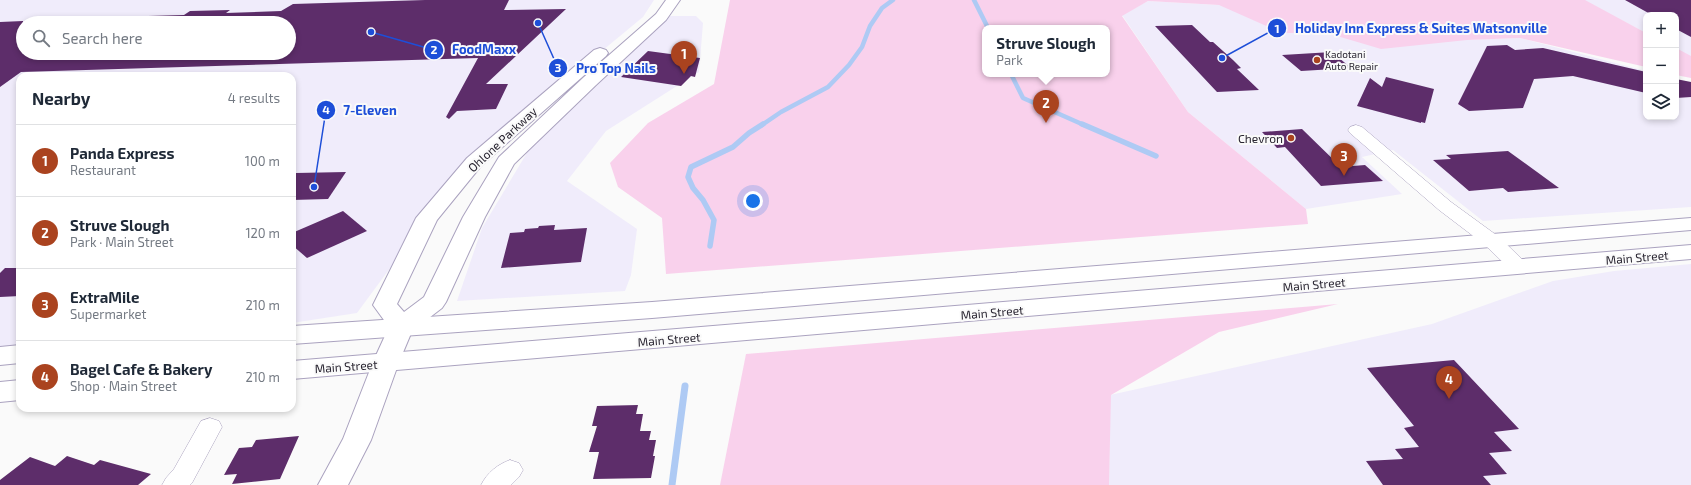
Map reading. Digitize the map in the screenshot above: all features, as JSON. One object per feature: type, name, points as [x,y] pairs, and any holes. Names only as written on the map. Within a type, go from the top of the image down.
[{"type":"main road","name":"Ohlone Parkway","points":[[402,326],[385,305],[428,218],[474,162],[643,17],[655,0]]},
{"type":"main road","name":"Ohlone Parkway","points":[[334,485],[357,440],[386,362],[402,326],[434,302],[474,217],[506,161],[590,81],[661,17],[673,0]]},
{"type":"main road","points":[[296,335],[660,309],[1691,224]]},
{"type":"main road","name":"Main Street","points":[[296,370],[1691,252]]},
{"type":"main road","points":[[0,356],[16,354]]},
{"type":"main road","points":[[0,392],[16,390]]},
{"type":"street","points":[[1356,130],[1444,206],[1492,241],[1519,267]]},
{"type":"street","points":[[176,485],[186,471],[210,427]]},
{"type":"shaded area","points":[[0,0],[654,0],[643,17],[568,79],[427,218],[357,313],[296,322],[296,72],[16,72],[16,354],[0,356]]},
{"type":"shaded area","points":[[730,0],[1585,0],[1643,31],[1643,66],[1520,38],[1467,40],[1381,49],[1327,33],[1282,33],[1219,5],[1148,1],[1122,16],[1188,112],[1306,209],[1308,224],[666,274],[662,218],[618,187],[610,163],[648,123],[714,84]]},
{"type":"shaded area","points":[[1583,0],[1691,0],[1691,57],[1679,51],[1679,12],[1643,12],[1643,31]]},
{"type":"shaded area","points":[[1148,1],[1236,6],[1467,40],[1520,38],[1643,70],[1643,120],[1679,120],[1679,80],[1691,83],[1691,207],[1483,221],[1393,150],[1362,157],[1402,194],[1306,209],[1188,112],[1122,15]]},
{"type":"shaded area","points":[[670,16],[696,16],[703,23],[699,72],[606,131],[567,181],[637,229],[631,275],[625,291],[457,301],[482,228],[528,151]]},
{"type":"shaded area","points":[[1679,50],[1691,56],[1691,78],[1679,76]]},
{"type":"shaded area","points":[[1691,264],[1691,485],[1109,485],[1110,395],[1432,324],[1553,281],[1614,271]]},
{"type":"shaded area","points":[[1338,304],[1219,332],[1111,395],[1109,485],[720,485],[746,354]]},
{"type":"building","points":[[425,0],[509,0],[504,10],[566,9],[486,84],[508,84],[496,109],[457,111],[449,119],[446,117],[478,58],[16,72],[16,76],[0,87],[0,22],[16,21],[16,60],[296,60],[296,16],[148,16],[184,15],[190,11],[230,10],[226,13],[281,11],[293,4]]},
{"type":"building","points":[[1625,0],[1691,0],[1691,37],[1679,31],[1679,12],[1647,12]]},
{"type":"building","points":[[1192,25],[1210,42],[1213,42],[1233,60],[1241,68],[1237,69],[1259,90],[1217,92],[1155,26]]},
{"type":"building","points":[[1507,45],[1515,50],[1543,48],[1643,71],[1643,92],[1573,76],[1534,79],[1523,108],[1469,111],[1458,104],[1487,46]]},
{"type":"building","points":[[648,51],[700,58],[695,77],[691,76],[681,86],[621,77]]},
{"type":"building","name":"Kadotani Auto Repair","points":[[1332,52],[1351,68],[1301,71],[1282,55]]},
{"type":"building","points":[[1386,77],[1434,89],[1425,123],[1357,106],[1370,78],[1382,87]]},
{"type":"building","points":[[1679,80],[1691,82],[1691,97],[1679,98]]},
{"type":"building","points":[[1302,129],[1341,167],[1365,165],[1383,181],[1321,186],[1285,147],[1277,148],[1262,132]]},
{"type":"building","points":[[1508,151],[1559,188],[1508,192],[1503,188],[1469,191],[1433,160],[1451,159],[1446,155]]},
{"type":"building","points":[[346,172],[328,199],[296,200],[296,173]]},
{"type":"building","points":[[343,211],[367,231],[307,258],[296,248],[296,231]]},
{"type":"building","points":[[555,225],[554,230],[587,228],[581,262],[501,268],[510,233],[524,232],[525,229],[538,228],[539,226]]},
{"type":"building","points":[[5,268],[16,268],[16,296],[0,297],[0,273]]},
{"type":"building","points":[[1454,360],[1519,429],[1494,432],[1512,451],[1489,453],[1507,474],[1483,476],[1491,485],[1383,485],[1366,461],[1403,459],[1395,449],[1419,447],[1404,428],[1414,426],[1367,368]]},
{"type":"building","points":[[638,405],[636,414],[643,414],[640,431],[651,431],[649,440],[656,440],[651,478],[593,479],[599,452],[589,452],[597,426],[592,426],[597,406]]},
{"type":"building","points":[[299,436],[280,479],[232,484],[237,474],[224,475],[239,448],[252,447],[256,440]]},
{"type":"building","points":[[67,456],[94,465],[100,460],[151,474],[138,485],[0,485],[0,480],[30,457],[55,466]]},
{"type":"waterway","points":[[762,125],[781,112],[828,87],[849,65],[862,47],[870,26],[882,8],[893,0]]},
{"type":"waterway","points":[[974,0],[986,25]]},
{"type":"waterway","points":[[1012,77],[1023,98],[1084,125]]},
{"type":"waterway","points":[[710,246],[714,220],[703,200],[693,188],[688,177],[691,167],[733,147],[749,133],[763,124]]},
{"type":"waterway","points":[[1082,124],[1156,156]]},
{"type":"waterway","points":[[672,485],[685,386]]},
{"type":"place","name":"Pro Top Nails","points":[[538,23]]},
{"type":"place","name":"FoodMaxx","points":[[371,32]]},
{"type":"place","name":"Holiday Inn Express & Suites Watsonville","points":[[1222,58]]},
{"type":"place","name":"Kadotani Auto Repair","points":[[1317,60]]},
{"type":"place","name":"Panda Express","points":[[684,74]]},
{"type":"place","name":"Struve Slough","points":[[1046,123]]},
{"type":"place","name":"Chevron","points":[[1291,138]]},
{"type":"place","name":"ExtraMile","points":[[1344,176]]},
{"type":"place","name":"7-Eleven","points":[[314,187]]},
{"type":"place","name":"Bagel Cafe & Bakery","points":[[1449,399]]}]
